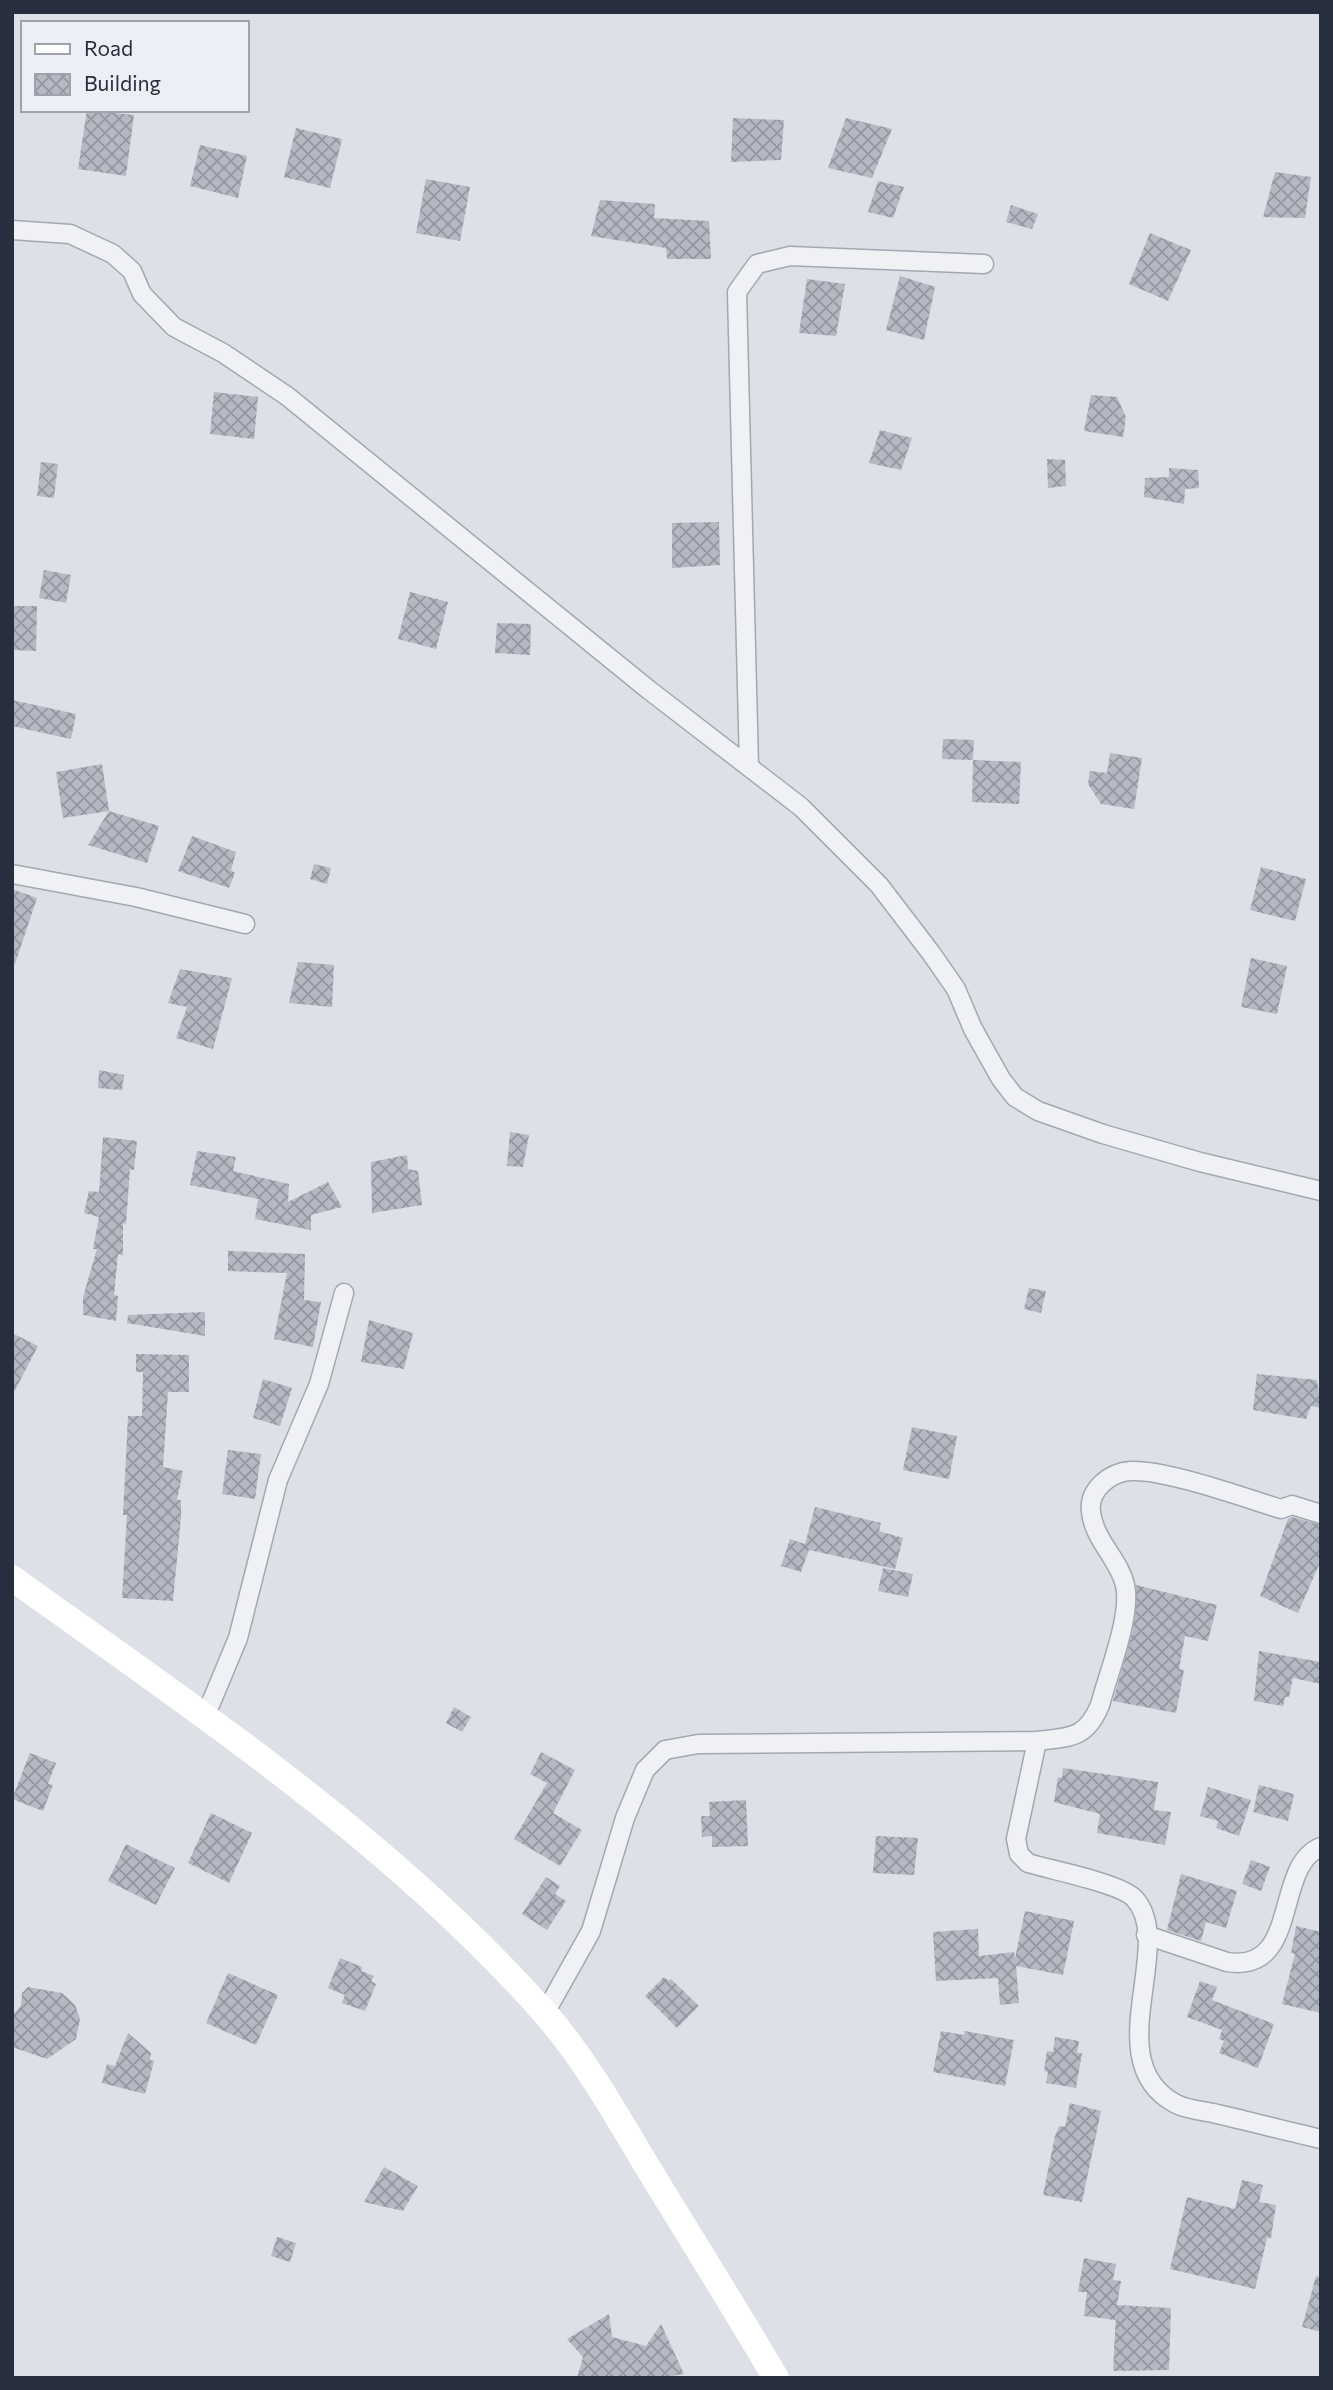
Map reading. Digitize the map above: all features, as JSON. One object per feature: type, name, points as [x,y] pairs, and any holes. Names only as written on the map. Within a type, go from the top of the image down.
[{"type":"street","points":[[12,230],[70,234],[113,254],[132,271],[142,294],[174,327],[223,353],[287,397],[801,807],[879,886],[956,989],[973,1029],[1001,1079],[1016,1097],[1038,1111],[1103,1134],[1200,1162],[1321,1191]]},
{"type":"street","points":[[748,766],[737,292],[757,264],[790,256],[984,264]]},
{"type":"street","points":[[12,874],[136,897],[245,924]]},
{"type":"street","points":[[205,1717],[238,1638],[278,1480],[319,1384],[344,1293]]},
{"type":"street","points":[[545,2013],[591,1931],[635,1788],[655,1756],[665,1750],[698,1744],[1037,1741],[1069,1737],[1088,1727],[1100,1705],[1120,1632],[1125,1586],[1105,1549],[1091,1512],[1097,1489],[1105,1480],[1117,1472],[1159,1474],[1282,1509],[1292,1505],[1321,1514]]},
{"type":"street","points":[[12,1578],[205,1717],[362,1839],[470,1937],[545,2013],[621,2121],[776,2378]]},
{"type":"street","points":[[1037,1741],[1016,1839],[1019,1854],[1028,1863],[1113,1887],[1132,1896],[1143,1916],[1146,1935],[1139,2038],[1141,2056],[1154,2087],[1177,2105],[1321,2139]]},
{"type":"street","points":[[1146,1935],[1227,1962],[1238,1964],[1257,1958],[1273,1944],[1303,1860],[1321,1847]]},
{"type":"building","points":[[87,112],[134,115],[126,176],[78,169]]},
{"type":"building","points":[[733,118],[784,120],[781,160],[731,162]]},
{"type":"building","points":[[846,118],[892,129],[872,178],[828,168]]},
{"type":"building","points":[[296,128],[342,139],[330,188],[284,177]]},
{"type":"building","points":[[200,145],[247,156],[238,198],[190,186]]},
{"type":"building","points":[[1275,172],[1311,177],[1305,218],[1263,217]]},
{"type":"building","points":[[426,179],[470,187],[460,241],[416,233]]},
{"type":"building","points":[[878,181],[904,187],[893,218],[868,212]]},
{"type":"building","points":[[600,200],[655,204],[654,218],[709,221],[711,259],[667,259],[666,248],[591,236]]},
{"type":"building","points":[[1011,205],[1038,214],[1032,229],[1006,222]]},
{"type":"building","points":[[1150,233],[1191,250],[1168,301],[1129,284]]},
{"type":"building","points":[[900,276],[935,287],[924,340],[886,330]]},
{"type":"building","points":[[807,279],[845,284],[836,336],[799,333]]},
{"type":"building","points":[[214,392],[258,397],[254,439],[210,434]]},
{"type":"building","points":[[1091,395],[1117,397],[1126,417],[1123,437],[1084,431]]},
{"type":"building","points":[[880,430],[912,438],[901,470],[869,463]]},
{"type":"building","points":[[1047,459],[1065,460],[1066,486],[1048,488]]},
{"type":"building","points":[[41,462],[58,464],[54,498],[37,496]]},
{"type":"building","points":[[1169,468],[1198,470],[1199,488],[1185,489],[1184,504],[1144,497],[1145,478],[1169,477]]},
{"type":"building","points":[[719,522],[720,565],[672,568],[672,523]]},
{"type":"building","points":[[44,570],[71,575],[66,603],[39,598]]},
{"type":"building","points":[[410,592],[448,602],[436,649],[398,639]]},
{"type":"building","points":[[12,606],[37,606],[36,651],[12,650]]},
{"type":"building","points":[[497,623],[531,624],[530,655],[495,653]]},
{"type":"building","points":[[12,700],[76,714],[71,739],[12,726]]},
{"type":"building","points":[[943,739],[974,740],[973,760],[942,759]]},
{"type":"building","points":[[1110,753],[1142,758],[1134,809],[1101,804],[1088,784],[1090,771],[1107,773]]},
{"type":"building","points":[[973,760],[1021,762],[1019,804],[972,802]]},
{"type":"building","points":[[102,764],[109,811],[63,818],[56,772]]},
{"type":"building","points":[[109,811],[159,826],[147,863],[88,845]]},
{"type":"building","points":[[192,836],[236,852],[231,870],[235,873],[229,888],[178,871]]},
{"type":"building","points":[[314,864],[331,868],[327,884],[310,879]]},
{"type":"building","points":[[1261,867],[1306,879],[1295,921],[1250,910]]},
{"type":"building","points":[[12,889],[37,898],[15,964],[12,964]]},
{"type":"building","points":[[1251,958],[1287,966],[1277,1014],[1241,1007]]},
{"type":"building","points":[[298,962],[334,965],[332,1007],[289,1003]]},
{"type":"building","points":[[180,969],[232,978],[213,1049],[176,1038],[187,1007],[168,1003]]},
{"type":"building","points":[[99,1070],[124,1075],[122,1090],[98,1088]]},
{"type":"building","points":[[510,1132],[529,1135],[523,1167],[507,1166]]},
{"type":"building","points":[[103,1137],[137,1141],[134,1170],[130,1169],[126,1224],[123,1223],[123,1255],[118,1254],[114,1295],[118,1296],[116,1321],[83,1315],[83,1297],[97,1249],[93,1249],[99,1217],[84,1213],[89,1191],[99,1192]]},
{"type":"building","points":[[197,1151],[236,1157],[233,1171],[289,1184],[288,1202],[328,1182],[342,1207],[311,1215],[311,1230],[255,1219],[258,1199],[190,1185]]},
{"type":"building","points":[[407,1155],[408,1169],[418,1171],[422,1205],[372,1213],[371,1162]]},
{"type":"building","points":[[228,1251],[305,1254],[304,1300],[321,1302],[313,1347],[274,1339],[287,1273],[228,1271]]},
{"type":"building","points":[[1029,1288],[1046,1291],[1041,1313],[1024,1309]]},
{"type":"building","points":[[205,1312],[205,1336],[127,1323],[128,1315]]},
{"type":"building","points":[[369,1320],[413,1333],[404,1369],[361,1362]]},
{"type":"building","points":[[12,1333],[38,1346],[12,1396]]},
{"type":"building","points":[[136,1354],[189,1355],[189,1392],[168,1392],[163,1467],[183,1471],[177,1500],[181,1500],[181,1517],[173,1601],[122,1598],[127,1515],[123,1515],[128,1416],[142,1416],[143,1372],[136,1372]]},
{"type":"building","points":[[1257,1374],[1317,1380],[1321,1408],[1311,1406],[1306,1419],[1253,1410]]},
{"type":"building","points":[[263,1379],[292,1388],[280,1426],[253,1418]]},
{"type":"building","points":[[912,1427],[957,1436],[949,1479],[903,1470]]},
{"type":"building","points":[[228,1450],[261,1454],[255,1499],[222,1494]]},
{"type":"building","points":[[815,1507],[881,1523],[879,1531],[903,1538],[895,1569],[809,1550],[801,1572],[781,1566],[790,1539],[805,1544]]},
{"type":"building","points":[[1292,1517],[1321,1525],[1321,1560],[1298,1613],[1260,1596],[1288,1519]]},
{"type":"building","points":[[883,1568],[913,1574],[908,1597],[878,1591]]},
{"type":"building","points":[[1136,1585],[1217,1605],[1208,1641],[1185,1636],[1179,1669],[1184,1670],[1176,1713],[1113,1701],[1133,1630]]},
{"type":"building","points":[[1259,1651],[1321,1662],[1321,1684],[1293,1678],[1289,1697],[1285,1697],[1283,1706],[1254,1701]]},
{"type":"building","points":[[454,1707],[471,1717],[462,1732],[446,1723]]},
{"type":"building","points":[[541,1752],[575,1770],[553,1813],[582,1830],[560,1866],[514,1839],[547,1783],[530,1774]]},
{"type":"building","points":[[30,1753],[56,1763],[48,1784],[53,1785],[43,1811],[12,1799]]},
{"type":"building","points":[[1063,1768],[1158,1782],[1154,1810],[1171,1812],[1165,1845],[1097,1833],[1100,1814],[1054,1802],[1058,1777],[1062,1778]]},
{"type":"building","points":[[1259,1785],[1294,1794],[1288,1821],[1253,1812]]},
{"type":"building","points":[[1208,1787],[1251,1800],[1239,1836],[1216,1828],[1218,1821],[1200,1816]]},
{"type":"building","points":[[746,1800],[748,1846],[712,1847],[712,1836],[702,1837],[701,1816],[710,1816],[709,1802]]},
{"type":"building","points":[[211,1813],[252,1833],[229,1883],[188,1863]]},
{"type":"building","points":[[876,1836],[918,1838],[914,1875],[873,1873]]},
{"type":"building","points":[[126,1844],[175,1868],[156,1905],[108,1881]]},
{"type":"building","points":[[1251,1860],[1270,1867],[1261,1891],[1242,1884]]},
{"type":"building","points":[[1181,1874],[1237,1891],[1226,1928],[1206,1922],[1201,1941],[1167,1930]]},
{"type":"building","points":[[546,1877],[560,1886],[555,1894],[566,1901],[547,1930],[522,1914]]},
{"type":"building","points":[[1025,1911],[1074,1921],[1063,1975],[1016,1966],[1019,2003],[1000,2005],[998,1978],[936,1981],[933,1932],[978,1929],[979,1956],[1014,1952],[1015,1958]]},
{"type":"building","points":[[1296,1926],[1321,1932],[1321,2013],[1282,2004],[1295,1954],[1291,1953]]},
{"type":"building","points":[[340,1958],[362,1967],[361,1971],[374,1976],[371,1981],[376,1984],[365,2011],[342,2003],[345,1995],[328,1988]]},
{"type":"building","points":[[228,1973],[278,1995],[256,2045],[206,2023]]},
{"type":"building","points":[[664,1977],[669,1981],[671,1979],[699,2006],[677,2028],[645,1996]]},
{"type":"building","points":[[1200,1981],[1217,1987],[1212,2000],[1274,2024],[1258,2068],[1219,2053],[1224,2041],[1219,2039],[1222,2030],[1187,2017]]},
{"type":"building","points":[[28,1987],[62,1993],[75,2005],[80,2019],[76,2039],[47,2059],[12,2047],[12,2016],[21,2006],[22,1993]]},
{"type":"building","points":[[941,2031],[964,2035],[965,2031],[1014,2040],[1005,2086],[933,2072]]},
{"type":"building","points":[[128,2033],[151,2053],[150,2060],[154,2061],[145,2094],[102,2083],[107,2064],[115,2066]]},
{"type":"building","points":[[1055,2037],[1079,2041],[1077,2053],[1082,2053],[1076,2088],[1046,2083],[1048,2072],[1044,2071],[1047,2051],[1053,2052]]},
{"type":"building","points":[[1070,2103],[1101,2111],[1082,2202],[1043,2195],[1055,2136],[1059,2126],[1065,2127]]},
{"type":"building","points":[[384,2167],[418,2186],[403,2211],[364,2202]]},
{"type":"building","points":[[1242,2180],[1263,2185],[1259,2202],[1276,2205],[1271,2238],[1267,2238],[1255,2289],[1170,2269],[1187,2197],[1235,2209]]},
{"type":"building","points":[[277,2237],[296,2243],[290,2262],[271,2256]]},
{"type":"building","points":[[1084,2258],[1116,2264],[1113,2280],[1121,2281],[1117,2305],[1171,2308],[1169,2370],[1113,2371],[1116,2313],[1115,2320],[1084,2316],[1087,2292],[1078,2292]]},
{"type":"building","points":[[1316,2276],[1321,2277],[1321,2332],[1302,2327]]},
{"type":"building","points":[[609,2314],[612,2337],[646,2346],[661,2324],[684,2374],[660,2378],[577,2378],[583,2357],[567,2339]]}]
